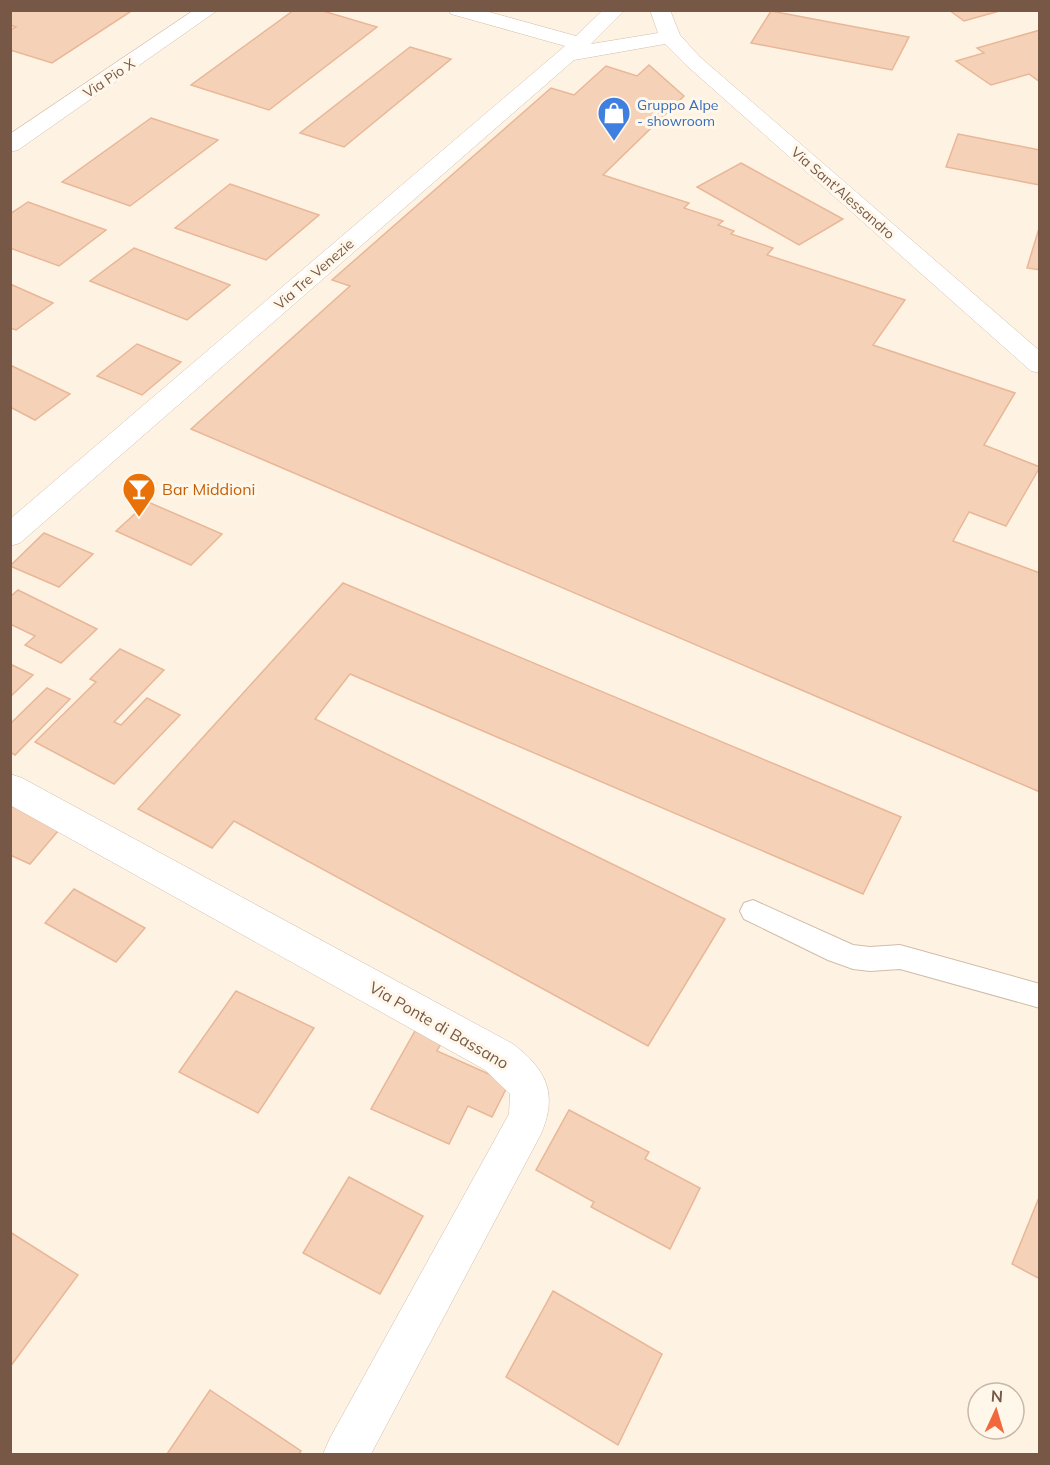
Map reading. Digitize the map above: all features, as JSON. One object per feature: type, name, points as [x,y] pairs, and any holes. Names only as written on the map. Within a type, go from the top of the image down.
[{"type":"street","name":"Via Pio X","points":[[10,144],[208,10]]},
{"type":"street","points":[[458,10],[573,49],[640,22]]},
{"type":"street","name":"Via Tre Venezie","points":[[10,536],[573,49],[640,22]]},
{"type":"street","name":"Via Sant'Alessandro","points":[[640,22],[711,77],[1040,365]]},
{"type":"street","name":"Via Ponte di Bassano","points":[[10,788],[499,1057],[526,1082],[532,1102],[527,1121],[346,1455]]},
{"type":"lane","points":[[753,911],[837,952],[853,957],[870,959],[900,957],[1040,996]]},
{"type":"building","points":[[10,10],[133,10],[52,63],[10,50],[10,30],[16,27],[10,25]]},
{"type":"building","points":[[294,10],[320,10],[377,27],[269,110],[191,85]]},
{"type":"building","points":[[949,10],[1003,10],[964,21]]},
{"type":"building","points":[[771,11],[909,37],[892,70],[751,43]]},
{"type":"building","points":[[1040,30],[1040,82],[1029,74],[991,85],[956,61],[984,53],[977,48]]},
{"type":"building","points":[[410,47],[451,59],[344,147],[300,133]]},
{"type":"building","points":[[649,65],[684,96],[603,175],[689,203],[684,208],[723,221],[718,225],[734,231],[731,234],[773,248],[767,255],[905,300],[873,345],[1015,393],[984,445],[1040,467],[1006,526],[969,512],[953,541],[1040,573],[1040,792],[191,429],[350,286],[332,280],[551,88],[574,95],[606,66],[637,76]]},
{"type":"building","points":[[151,118],[218,140],[130,206],[62,182]]},
{"type":"building","points":[[958,134],[1040,150],[1040,185],[946,167]]},
{"type":"building","points":[[741,163],[843,219],[799,245],[697,187]]},
{"type":"building","points":[[230,184],[319,215],[266,260],[175,228]]},
{"type":"building","points":[[28,202],[106,230],[59,266],[10,248],[10,214]]},
{"type":"building","points":[[1040,225],[1040,270],[1027,268]]},
{"type":"building","points":[[134,248],[230,285],[187,320],[90,281]]},
{"type":"building","points":[[10,284],[53,303],[16,330],[10,328]]},
{"type":"building","points":[[137,344],[181,362],[142,395],[97,376]]},
{"type":"building","points":[[10,365],[70,394],[35,420],[10,407]]},
{"type":"building","points":[[148,502],[222,534],[191,565],[116,531]]},
{"type":"building","points":[[44,533],[93,554],[59,587],[10,566]]},
{"type":"building","points":[[343,583],[901,817],[863,894],[350,674],[315,719],[725,919],[648,1046],[234,821],[212,848],[138,809]]},
{"type":"building","points":[[18,590],[97,629],[61,663],[25,645],[35,636],[10,624],[10,597]]},
{"type":"building","points":[[120,649],[164,670],[114,722],[121,725],[147,698],[180,715],[114,784],[35,742],[96,682],[90,679]]},
{"type":"building","points":[[10,664],[33,675],[10,697]]},
{"type":"building","points":[[47,688],[70,699],[15,755],[10,752],[10,724]]},
{"type":"building","points":[[10,798],[64,824],[30,864],[10,855]]},
{"type":"building","points":[[74,889],[145,928],[116,962],[45,923]]},
{"type":"building","points":[[236,991],[314,1028],[258,1113],[179,1072]]},
{"type":"building","points":[[415,1031],[442,1042],[437,1051],[509,1083],[492,1117],[468,1106],[449,1144],[371,1109]]},
{"type":"building","points":[[569,1110],[649,1152],[645,1159],[700,1188],[670,1249],[591,1207],[594,1202],[536,1170]]},
{"type":"building","points":[[349,1177],[423,1216],[380,1294],[303,1253]]},
{"type":"building","points":[[1040,1195],[1040,1279],[1012,1264]]},
{"type":"building","points":[[10,1232],[78,1275],[10,1367]]},
{"type":"building","points":[[553,1291],[662,1354],[618,1445],[506,1377]]},
{"type":"building","points":[[210,1390],[301,1451],[299,1454],[167,1454]]},
{"type":"place","name":"Gruppo Alpe - showroom","points":[[614,142]]},
{"type":"place","name":"Bar Middioni","points":[[139,518]]}]
